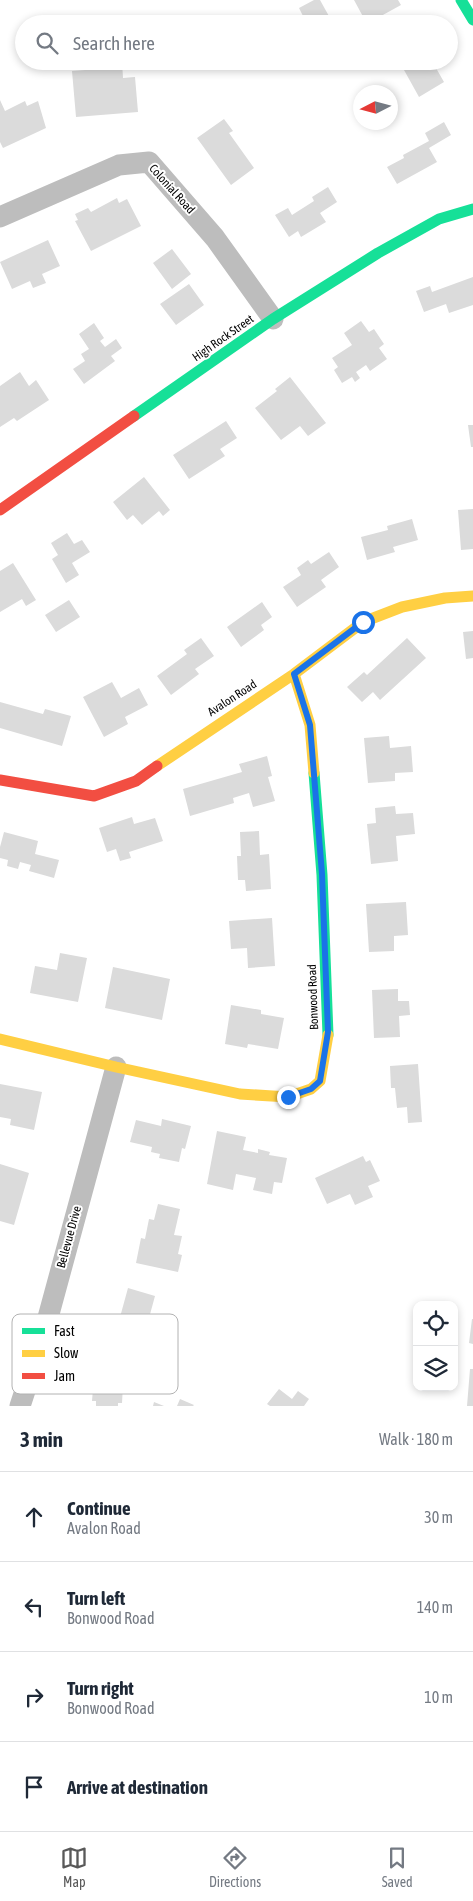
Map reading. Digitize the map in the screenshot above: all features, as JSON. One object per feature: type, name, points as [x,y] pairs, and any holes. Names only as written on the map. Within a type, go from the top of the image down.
[{"type":"street","points":[[461,0],[473,20]]},
{"type":"street","name":"Colonial Road","points":[[0,217],[119,165],[149,162],[215,238],[274,319]]},
{"type":"street","name":"High Rock Street","points":[[0,510],[274,319],[378,254],[439,219],[473,209]]},
{"type":"street","name":"Avalon Road","points":[[0,780],[94,796],[136,781],[294,674],[363,622],[402,608],[445,598],[473,596]]},
{"type":"street","name":"Bonwood Road","points":[[0,1039],[240,1094],[288,1097],[311,1089],[320,1081],[328,1032],[322,874],[310,725],[294,674]]},
{"type":"street","name":"Bellevue Drive","points":[[48,1314],[116,1067]]},
{"type":"street","name":"Bellevue Drive","points":[[20,1406],[24,1394]]},
{"type":"building","points":[[314,0],[320,0],[328,15],[302,15],[299,8]]},
{"type":"building","points":[[354,0],[398,0],[401,5],[383,15],[362,15]]},
{"type":"building","points":[[122,70],[123,78],[135,77],[138,112],[76,117],[72,71]]},
{"type":"building","points":[[404,70],[437,70],[444,82],[419,97]]},
{"type":"building","points":[[0,100],[5,111],[25,101],[27,106],[38,101],[46,128],[3,148],[0,142]]},
{"type":"building","points":[[224,119],[233,131],[229,133],[254,168],[231,185],[197,138]]},
{"type":"building","points":[[444,122],[451,135],[429,148],[437,162],[397,184],[387,167],[404,158],[403,155],[429,141],[425,133]]},
{"type":"building","points":[[328,187],[337,202],[320,213],[326,222],[301,237],[298,231],[289,237],[275,215],[288,208],[292,215],[314,201],[312,197]]},
{"type":"building","points":[[117,198],[119,203],[127,199],[141,226],[91,251],[75,221],[78,220],[75,214],[88,208],[91,212]]},
{"type":"building","points":[[48,240],[60,266],[42,274],[46,283],[33,288],[30,281],[12,289],[0,262]]},
{"type":"building","points":[[172,249],[191,274],[172,289],[153,263]]},
{"type":"building","points":[[473,277],[473,305],[449,313],[446,304],[424,312],[416,291],[430,286],[432,292]]},
{"type":"building","points":[[189,284],[204,305],[176,325],[160,304]]},
{"type":"building","points":[[361,321],[369,332],[374,329],[384,344],[379,348],[387,359],[370,371],[366,365],[356,372],[360,378],[355,382],[352,377],[342,383],[334,370],[338,367],[332,358],[352,345],[344,333]]},
{"type":"building","points":[[94,323],[104,338],[100,341],[105,347],[116,339],[122,348],[111,356],[115,361],[84,384],[73,369],[85,361],[81,354],[89,349],[79,334]]},
{"type":"building","points":[[20,372],[29,386],[36,380],[49,400],[17,421],[14,418],[0,427],[0,386]]},
{"type":"building","points":[[290,377],[326,423],[308,436],[300,426],[281,440],[255,408],[277,391],[275,389]]},
{"type":"building","points":[[226,421],[237,438],[220,449],[225,456],[189,479],[173,455]]},
{"type":"building","points":[[468,425],[473,425],[473,447],[471,447]]},
{"type":"building","points":[[144,477],[170,510],[163,516],[159,511],[142,525],[133,515],[127,520],[113,502]]},
{"type":"building","points":[[473,509],[473,549],[461,550],[458,510]]},
{"type":"building","points":[[412,519],[418,540],[393,547],[395,552],[367,560],[361,537],[388,530],[387,526]]},
{"type":"building","points":[[67,533],[74,544],[82,540],[90,552],[72,563],[79,575],[66,583],[52,559],[58,555],[51,543]]},
{"type":"building","points":[[329,552],[339,567],[321,580],[326,587],[297,607],[283,587],[301,575],[297,568],[308,560],[311,564]]},
{"type":"building","points":[[13,563],[36,600],[26,606],[22,599],[0,612],[0,571]]},
{"type":"building","points":[[69,600],[80,617],[56,632],[45,615]]},
{"type":"building","points":[[262,602],[272,617],[261,625],[264,630],[241,647],[227,627]]},
{"type":"building","points":[[473,631],[473,658],[466,659],[463,632]]},
{"type":"building","points":[[201,638],[214,656],[195,669],[199,674],[171,695],[157,676],[187,654],[184,650]]},
{"type":"building","points":[[407,638],[426,658],[380,700],[373,692],[362,702],[347,687],[364,672],[367,675]]},
{"type":"building","points":[[112,682],[121,698],[139,688],[148,705],[125,717],[128,724],[104,737],[83,697]]},
{"type":"building","points":[[0,702],[43,714],[45,709],[71,716],[62,746],[0,728]]},
{"type":"building","points":[[389,736],[390,748],[411,746],[413,772],[395,773],[395,781],[368,783],[364,738]]},
{"type":"building","points":[[267,756],[272,776],[268,777],[275,801],[253,807],[249,793],[233,798],[234,803],[190,816],[183,789],[242,772],[239,764]]},
{"type":"building","points":[[395,806],[396,814],[413,813],[415,834],[396,836],[398,861],[371,864],[367,824],[376,823],[375,808]]},
{"type":"building","points":[[132,817],[134,824],[155,818],[163,841],[129,852],[131,858],[120,861],[116,849],[107,852],[99,828]]},
{"type":"building","points":[[259,831],[260,855],[269,854],[271,889],[246,891],[245,880],[238,880],[237,856],[241,856],[240,832]]},
{"type":"building","points":[[4,832],[38,841],[35,854],[59,860],[54,878],[29,871],[31,865],[20,862],[18,869],[7,866],[8,860],[0,858],[0,847]]},
{"type":"building","points":[[406,902],[408,935],[394,936],[394,951],[369,952],[366,904]]},
{"type":"building","points":[[272,918],[275,966],[248,968],[247,948],[231,949],[229,921]]},
{"type":"building","points":[[60,953],[87,958],[78,1002],[30,993],[35,966],[57,970]]},
{"type":"building","points":[[113,967],[170,979],[162,1020],[105,1008]]},
{"type":"building","points":[[398,989],[398,1001],[409,1001],[410,1015],[399,1016],[400,1037],[374,1038],[372,990]]},
{"type":"building","points":[[231,1005],[261,1010],[261,1014],[284,1018],[278,1049],[248,1044],[247,1048],[225,1044]]},
{"type":"building","points":[[418,1064],[422,1122],[408,1123],[407,1107],[397,1108],[395,1088],[391,1088],[390,1066]]},
{"type":"building","points":[[0,1084],[42,1092],[34,1130],[10,1125],[11,1119],[0,1117]]},
{"type":"building","points":[[162,1119],[191,1126],[185,1149],[182,1148],[179,1162],[159,1158],[160,1154],[151,1152],[152,1147],[130,1142],[136,1120],[161,1126]]},
{"type":"building","points":[[217,1131],[246,1137],[243,1150],[258,1153],[258,1149],[270,1152],[269,1155],[287,1158],[282,1183],[274,1182],[272,1194],[253,1190],[256,1178],[236,1174],[233,1190],[207,1184]]},
{"type":"building","points":[[363,1156],[366,1162],[370,1160],[380,1181],[368,1186],[373,1197],[355,1205],[350,1194],[327,1204],[315,1178]]},
{"type":"building","points":[[0,1164],[29,1173],[14,1225],[0,1221]]},
{"type":"building","points":[[158,1204],[180,1209],[174,1235],[182,1236],[178,1254],[182,1255],[178,1272],[136,1263],[141,1238],[145,1239],[149,1219],[154,1220]]},
{"type":"building","points":[[128,1288],[155,1296],[150,1314],[121,1314]]},
{"type":"building","points":[[473,1319],[473,1344],[469,1343]]},
{"type":"building","points":[[470,1369],[473,1369],[473,1406],[467,1406]]},
{"type":"building","points":[[279,1389],[292,1399],[298,1391],[309,1399],[304,1406],[270,1406],[267,1404]]},
{"type":"building","points":[[93,1394],[122,1394],[122,1403],[118,1403],[118,1406],[96,1406],[96,1401],[92,1401]]},
{"type":"building","points":[[180,1399],[194,1405],[177,1406]]},
{"type":"building","points":[[154,1402],[164,1406],[153,1406]]},
{"type":"traffic: fast","points":[[461,0],[473,20]]},
{"type":"traffic: fast","points":[[134,416],[273,319],[378,253],[439,219],[473,209]]},
{"type":"traffic: fast","points":[[314,773],[322,875],[328,1035]]},
{"type":"traffic: slow","points":[[157,766],[294,674],[363,622],[402,607],[445,598],[473,596]]},
{"type":"traffic: slow","points":[[294,674],[310,725],[314,773]]},
{"type":"traffic: slow","points":[[0,1039],[240,1094],[288,1097],[311,1089],[320,1081],[328,1035]]},
{"type":"traffic: jam","points":[[0,510],[134,416]]},
{"type":"traffic: jam","points":[[0,780],[94,796],[136,781],[157,766]]},
{"type":"route","points":[[288,1097],[311,1089],[320,1081],[328,1032],[322,874],[310,725],[294,674],[363,622]]}]
